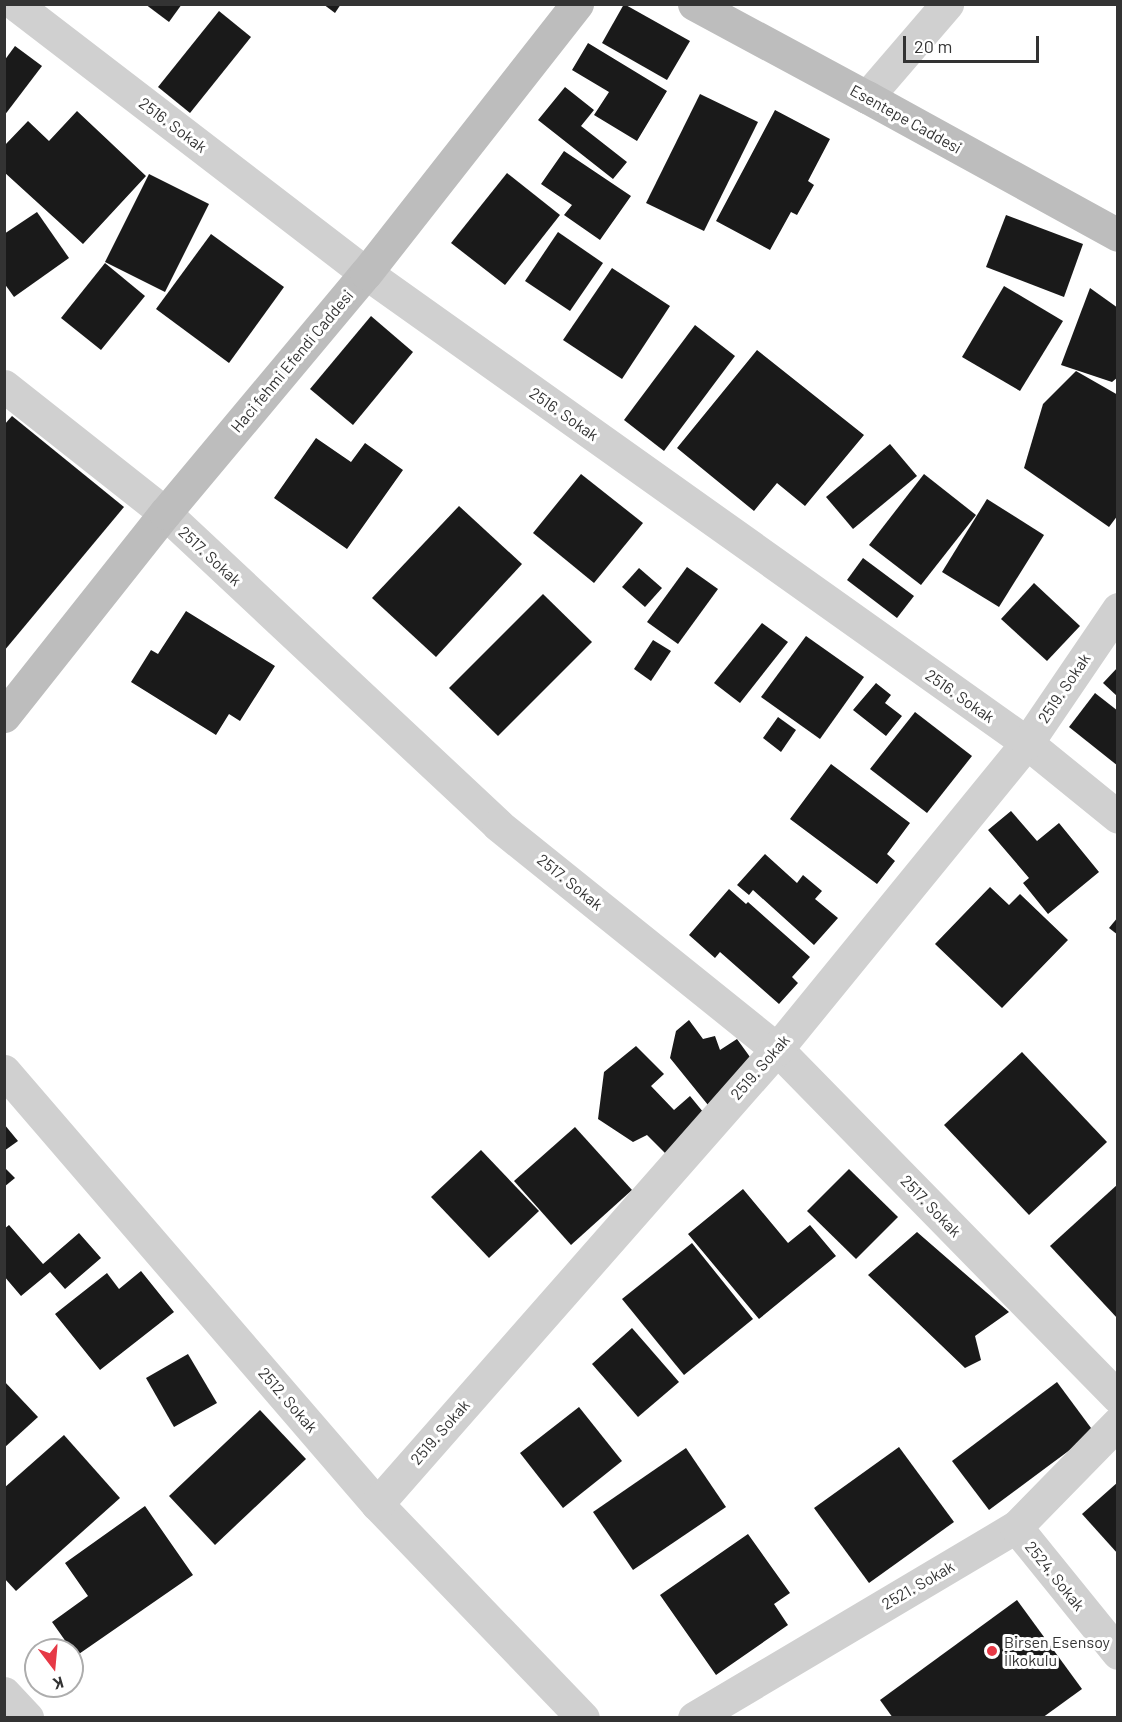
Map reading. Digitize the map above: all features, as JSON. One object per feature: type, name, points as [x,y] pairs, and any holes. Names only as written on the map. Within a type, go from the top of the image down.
[{"type":"street","name":"2516. Sokak","points":[[15,4],[366,273],[1027,743],[1118,817]]},
{"type":"street","name":"Haci fehmi Efendi Caddesi","points":[[4,716],[165,513],[366,273],[577,4]]},
{"type":"street","name":"Esentepe Caddesi","points":[[694,4],[1118,236]]},
{"type":"street","points":[[867,97],[946,4]]},
{"type":"street","name":"2517. Sokak","points":[[4,386],[165,513],[498,825],[777,1049],[1118,1397]]},
{"type":"street","name":"2519. Sokak","points":[[377,1504],[777,1049],[1027,743],[1118,609]]},
{"type":"street","name":"2512. Sokak","points":[[4,1071],[377,1504],[583,1718]]},
{"type":"street","name":"2521. Sokak","points":[[706,1714],[1016,1527],[1118,1422]]},
{"type":"street","name":"2524. Sokak","points":[[1016,1527],[1118,1653]]},
{"type":"street","points":[[4,1693],[27,1718]]},
{"type":"building","points":[[145,4],[182,4],[169,22]]},
{"type":"building","points":[[323,4],[341,4],[335,13]]},
{"type":"building","points":[[624,4],[690,41],[667,80],[602,43]]},
{"type":"building","points":[[219,11],[251,37],[190,113],[158,87]]},
{"type":"building","points":[[588,43],[667,91],[637,141],[594,115],[609,92],[572,70]]},
{"type":"building","points":[[15,46],[42,66],[4,116],[4,61]]},
{"type":"building","points":[[565,87],[594,110],[581,126],[627,162],[613,179],[538,120]]},
{"type":"building","points":[[700,94],[758,122],[704,231],[646,203]]},
{"type":"building","points":[[775,110],[830,139],[808,181],[814,185],[797,215],[791,212],[770,250],[716,221]]},
{"type":"building","points":[[77,111],[146,176],[83,244],[4,172],[4,146],[28,121],[49,141]]},
{"type":"building","points":[[564,151],[631,196],[600,240],[564,215],[572,205],[541,184]]},
{"type":"building","points":[[507,173],[560,215],[505,285],[451,243]]},
{"type":"building","points":[[149,174],[209,204],[165,292],[105,262]]},
{"type":"building","points":[[37,212],[69,258],[14,297],[4,283],[4,234]]},
{"type":"building","points":[[1006,215],[1083,244],[1064,297],[986,267]]},
{"type":"building","points":[[558,232],[603,263],[570,311],[525,281]]},
{"type":"building","points":[[211,234],[284,287],[229,363],[156,309]]},
{"type":"building","points":[[105,263],[145,296],[101,350],[61,318]]},
{"type":"building","points":[[612,268],[670,306],[622,379],[563,340]]},
{"type":"building","points":[[1004,286],[1063,321],[1020,391],[962,357]]},
{"type":"building","points":[[1090,288],[1118,308],[1118,377],[1112,382],[1061,365]]},
{"type":"building","points":[[371,316],[413,352],[353,425],[310,389]]},
{"type":"building","points":[[695,325],[735,356],[664,451],[624,420]]},
{"type":"building","points":[[757,350],[864,435],[805,506],[777,483],[754,511],[677,448]]},
{"type":"building","points":[[1076,371],[1118,395],[1118,515],[1109,527],[1024,468],[1043,404]]},
{"type":"building","points":[[12,416],[124,507],[4,651],[4,425]]},
{"type":"building","points":[[316,438],[351,462],[365,443],[403,470],[347,549],[274,498]]},
{"type":"building","points":[[890,444],[917,476],[853,529],[826,497]]},
{"type":"building","points":[[581,474],[643,523],[594,583],[533,533]]},
{"type":"building","points":[[924,474],[976,515],[921,585],[869,545]]},
{"type":"building","points":[[987,499],[1044,535],[999,607],[942,572]]},
{"type":"building","points":[[459,506],[522,564],[436,657],[372,598]]},
{"type":"building","points":[[863,558],[914,596],[897,618],[847,580]]},
{"type":"building","points":[[687,567],[718,589],[678,644],[647,622]]},
{"type":"building","points":[[639,568],[662,588],[645,607],[622,587]]},
{"type":"building","points":[[1034,583],[1080,626],[1047,661],[1001,619]]},
{"type":"building","points":[[543,594],[592,642],[498,736],[449,688]]},
{"type":"building","points":[[186,611],[275,666],[240,721],[229,714],[216,735],[131,682],[151,650],[158,654]]},
{"type":"building","points":[[762,623],[788,642],[740,703],[714,683]]},
{"type":"building","points":[[806,636],[864,677],[820,739],[761,697]]},
{"type":"building","points":[[653,640],[671,651],[651,681],[634,669]]},
{"type":"building","points":[[1118,667],[1118,697],[1103,683]]},
{"type":"building","points":[[876,683],[891,695],[885,703],[902,716],[886,736],[853,710]]},
{"type":"building","points":[[1095,693],[1118,711],[1118,766],[1069,727]]},
{"type":"building","points":[[915,712],[972,756],[927,813],[870,769]]},
{"type":"building","points":[[778,717],[796,730],[781,752],[763,738]]},
{"type":"building","points":[[831,764],[910,823],[887,854],[895,861],[877,884],[790,819]]},
{"type":"building","points":[[1011,811],[1037,841],[1059,823],[1099,872],[1048,914],[1023,883],[1029,878],[988,830]]},
{"type":"building","points":[[765,854],[797,883],[803,875],[822,891],[815,899],[838,918],[814,945],[753,890],[749,895],[737,885]]},
{"type":"building","points":[[990,887],[1009,905],[1020,894],[1068,940],[1002,1008],[935,944]]},
{"type":"building","points":[[729,889],[746,904],[748,902],[810,957],[792,977],[798,983],[779,1004],[720,952],[715,958],[689,935]]},
{"type":"building","points":[[1118,917],[1118,935],[1109,928]]},
{"type":"building","points":[[689,1020],[703,1039],[715,1036],[720,1050],[737,1039],[750,1057],[708,1105],[670,1058],[676,1031]]},
{"type":"building","points":[[636,1046],[664,1074],[651,1086],[674,1110],[690,1096],[708,1118],[668,1156],[647,1135],[633,1142],[598,1119],[604,1072]]},
{"type":"building","points":[[1022,1052],[1107,1142],[1029,1215],[944,1125]]},
{"type":"building","points":[[4,1124],[18,1141],[4,1151]]},
{"type":"building","points":[[575,1127],[632,1190],[571,1245],[514,1181]]},
{"type":"building","points":[[481,1150],[539,1211],[489,1258],[431,1197]]},
{"type":"building","points":[[4,1167],[15,1178],[4,1187]]},
{"type":"building","points":[[849,1169],[898,1217],[856,1259],[807,1211]]},
{"type":"building","points":[[1118,1184],[1118,1319],[1050,1246]]},
{"type":"building","points":[[743,1189],[788,1243],[810,1225],[836,1256],[759,1319],[688,1234]]},
{"type":"building","points":[[9,1225],[43,1264],[79,1233],[101,1258],[65,1289],[50,1272],[21,1296],[4,1276],[4,1229]]},
{"type":"building","points":[[917,1232],[1009,1312],[975,1336],[981,1360],[965,1368],[868,1275]]},
{"type":"building","points":[[692,1243],[753,1319],[684,1375],[622,1299]]},
{"type":"building","points":[[141,1271],[174,1312],[100,1370],[55,1314],[107,1273],[119,1289]]},
{"type":"building","points":[[632,1328],[679,1382],[638,1417],[592,1364]]},
{"type":"building","points":[[188,1354],[217,1403],[174,1427],[146,1378]]},
{"type":"building","points":[[4,1381],[38,1417],[4,1448]]},
{"type":"building","points":[[1057,1382],[1094,1432],[989,1510],[952,1461]]},
{"type":"building","points":[[579,1407],[622,1461],[563,1508],[520,1453]]},
{"type":"building","points":[[260,1410],[306,1459],[215,1545],[169,1496]]},
{"type":"building","points":[[64,1435],[120,1498],[16,1591],[4,1578],[4,1488]]},
{"type":"building","points":[[899,1447],[954,1522],[869,1583],[814,1508]]},
{"type":"building","points":[[686,1448],[726,1507],[633,1570],[593,1512]]},
{"type":"building","points":[[1118,1482],[1118,1554],[1082,1514]]},
{"type":"building","points":[[145,1506],[193,1575],[84,1650],[84,1638],[63,1638],[52,1622],[88,1596],[65,1563]]},
{"type":"building","points":[[748,1534],[790,1593],[774,1604],[788,1625],[716,1675],[660,1595]]},
{"type":"building","name":"Birsen Esensoy İlkokulu","points":[[1017,1600],[1082,1689],[1042,1718],[893,1718],[880,1700]]},
{"type":"place","name":"Birsen Esensoy İlkokulu","points":[[992,1651]]}]
